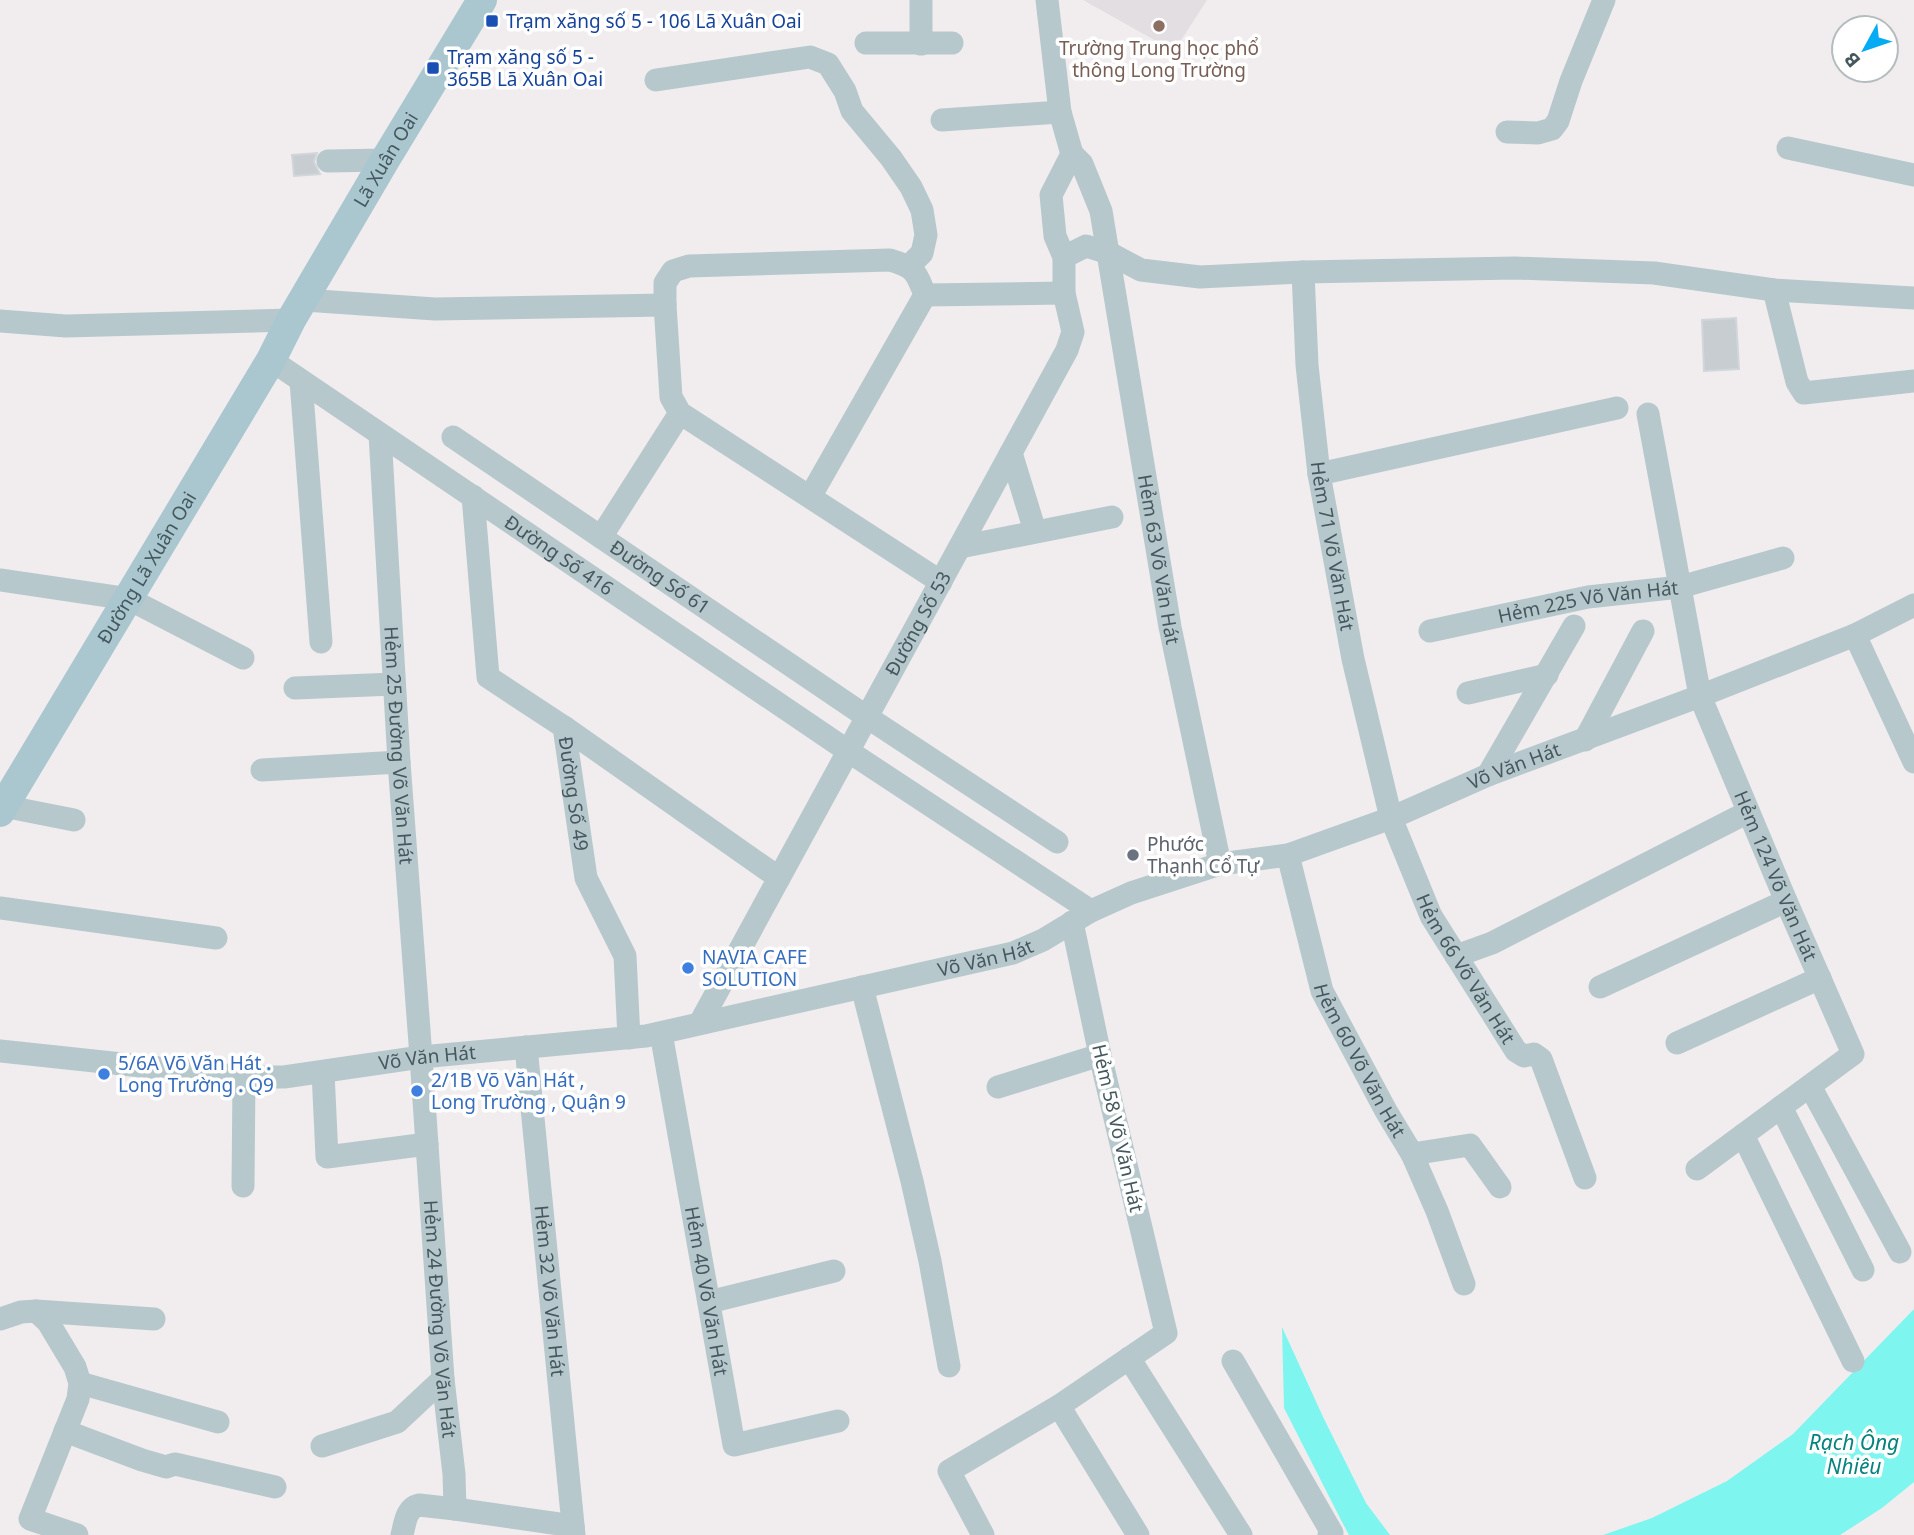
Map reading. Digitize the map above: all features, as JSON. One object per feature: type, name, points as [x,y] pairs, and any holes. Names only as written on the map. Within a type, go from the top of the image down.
[{"type":"main road","name":"Lã Xuân Oai","points":[[297,310],[482,0]]},
{"type":"main road","name":"Đường Lã Xuân Oai","points":[[2,809],[271,360],[297,310]]},
{"type":"street","points":[[921,44],[922,0]]},
{"type":"street","name":"Hẻm 63 Võ Văn Hát","points":[[1048,0],[1060,112],[1072,154],[1082,164],[1101,211],[1170,626],[1220,864]]},
{"type":"street","points":[[1507,132],[1538,133],[1552,129],[1558,121],[1604,0]]},
{"type":"street","points":[[866,43],[952,43]]},
{"type":"street","points":[[656,80],[810,57],[828,64],[845,91],[852,111],[891,158],[911,187],[922,210],[926,234],[922,253],[909,266]]},
{"type":"street","points":[[942,120],[1060,112]]},
{"type":"street","points":[[1788,149],[1914,175]]},
{"type":"street","name":"Đường Số 53","points":[[700,1023],[1067,350],[1073,332],[1064,293],[1064,257],[1055,236],[1051,195],[1072,154]]},
{"type":"street","points":[[328,161],[385,160]]},
{"type":"street","points":[[1064,257],[1086,246],[1109,253],[1141,270],[1200,277],[1515,268],[1640,273],[1774,290],[1914,298]]},
{"type":"street","points":[[810,497],[925,295],[920,281],[909,266],[890,260],[689,266],[673,271],[665,283],[665,305],[671,397],[680,413],[941,582]]},
{"type":"street","name":"Hẻm 71 Võ Văn Hát","points":[[1303,272],[1307,365],[1319,474],[1353,659],[1391,818]]},
{"type":"street","points":[[1774,290],[1797,382],[1804,393],[1914,381]]},
{"type":"street","points":[[925,295],[1064,293]]},
{"type":"street","points":[[0,321],[66,326],[297,310],[665,305]]},
{"type":"street","name":"Đường Số 416","points":[[271,360],[848,751],[1082,917]]},
{"type":"street","points":[[301,381],[321,642]]},
{"type":"street","points":[[1319,474],[1617,408]]},
{"type":"street","points":[[601,537],[680,413]]},
{"type":"street","points":[[1648,414],[1679,587],[1783,558]]},
{"type":"street","name":"Hẻm 25 Đường Võ Văn Hát","points":[[380,434],[398,762],[421,1057]]},
{"type":"street","name":"Đường Số 61","points":[[453,437],[1057,842]]},
{"type":"street","points":[[1011,453],[1035,531]]},
{"type":"street","name":"Đường Số 49","points":[[473,496],[488,677],[564,727],[586,878],[625,956],[629,1038]]},
{"type":"street","points":[[960,547],[1112,517]]},
{"type":"street","points":[[0,580],[129,599],[243,659]]},
{"type":"street","name":"Hẻm 225 Võ Văn Hát","points":[[1430,631],[1588,597],[1679,587],[1700,696]]},
{"type":"street","name":"Võ Văn Hát","points":[[0,1051],[244,1077],[284,1077],[421,1057],[662,1033],[1013,953],[1131,893],[1220,864],[1288,855],[1391,818],[1488,775],[1855,635],[1914,605]]},
{"type":"street","points":[[1488,775],[1574,626]]},
{"type":"street","points":[[1585,740],[1643,631]]},
{"type":"street","points":[[1855,635],[1914,762]]},
{"type":"street","points":[[1468,693],[1547,675]]},
{"type":"street","points":[[295,688],[394,684]]},
{"type":"street","name":"Hẻm 124 Võ Văn Hát","points":[[1700,696],[1853,1054],[1810,1086]]},
{"type":"street","points":[[564,727],[779,878]]},
{"type":"street","points":[[262,770],[398,762]]},
{"type":"street","points":[[2,809],[74,820]]},
{"type":"street","points":[[1456,956],[1492,943],[1748,811]]},
{"type":"street","name":"Hẻm 66 Võ Văn Hát","points":[[1391,818],[1431,916],[1516,1051],[1520,1055],[1539,1056],[1541,1059],[1585,1178]]},
{"type":"street","name":"Hẻm 60 Võ Văn Hát","points":[[1288,855],[1322,991],[1412,1154],[1471,1145],[1500,1187]]},
{"type":"street","points":[[1600,987],[1786,901]]},
{"type":"street","points":[[0,908],[216,938]]},
{"type":"street","name":"Hẻm 58 Võ Văn Hát","points":[[1082,917],[1100,1055],[1166,1334],[1129,1358]]},
{"type":"street","points":[[1676,1043],[1820,978]]},
{"type":"street","points":[[862,987],[912,1181],[949,1366]]},
{"type":"street","name":"Hẻm 40 Võ Văn Hát","points":[[662,1033],[734,1445],[838,1421]]},
{"type":"street","name":"Hẻm 32 Võ Văn Hát","points":[[526,1046],[574,1530]]},
{"type":"street","points":[[998,1087],[1100,1055]]},
{"type":"street","name":"Hẻm 24 Đường Võ Văn Hát","points":[[421,1057],[443,1379],[454,1474],[455,1509]]},
{"type":"street","points":[[323,1072],[327,1157],[427,1143]]},
{"type":"street","points":[[243,1186],[244,1077]]},
{"type":"street","points":[[1697,1169],[1810,1086],[1900,1252]]},
{"type":"street","points":[[1781,1107],[1863,1270]]},
{"type":"street","points":[[1743,1135],[1853,1361]]},
{"type":"street","points":[[1412,1154],[1464,1284]]},
{"type":"street","points":[[709,1302],[834,1271]]},
{"type":"street","points":[[36,1311],[48,1322],[75,1367],[80,1383],[78,1399],[30,1519],[77,1535]]},
{"type":"street","points":[[0,1319],[21,1312],[36,1311],[153,1318]]},
{"type":"street","points":[[983,1535],[949,1471],[1059,1405],[1129,1358],[1241,1535]]},
{"type":"street","points":[[1233,1361],[1332,1533],[1329,1535]]},
{"type":"street","points":[[322,1446],[397,1422],[443,1379]]},
{"type":"street","points":[[80,1383],[218,1422]]},
{"type":"street","points":[[1059,1405],[1138,1535]]},
{"type":"street","points":[[65,1431],[166,1467],[175,1464],[275,1487]]},
{"type":"street","points":[[402,1535],[409,1512],[419,1505],[574,1530]]},
{"type":"shaded area","name":"Trường Trung học phổ thông Long Trường","points":[[1083,0],[1207,0],[1174,51]]},
{"type":"water","name":"Rạch Ông Nhiêu","points":[[1914,1309],[1914,1482],[1882,1508],[1840,1535],[1603,1535],[1652,1518],[1727,1481],[1793,1434]]},
{"type":"water","points":[[1282,1327],[1366,1503],[1390,1535],[1349,1535],[1341,1520],[1284,1408]]},
{"type":"building","points":[[317,153],[314,162],[320,174],[294,176],[292,155]]},
{"type":"building","points":[[1736,318],[1739,369],[1704,371],[1702,320]]},
{"type":"place","name":"Trạm xăng số 5 - 106 Lã Xuân Oai","points":[[492,21]]},
{"type":"place","name":"Trường Trung học phổ thông Long Trường","points":[[1159,26]]},
{"type":"place","name":"Trạm xăng số 5 - 365B Lã Xuân Oai","points":[[433,68]]},
{"type":"place","name":"Phước Thạnh Cổ Tự","points":[[1133,855]]},
{"type":"place","name":"NAVIA CAFE SOLUTION","points":[[688,968]]},
{"type":"place","name":"5/6A Võ Văn Hát . Long Trường . Q9","points":[[104,1074]]},
{"type":"place","name":"2/1B Võ Văn Hát , Long Trường , Quận 9","points":[[417,1091]]}]
